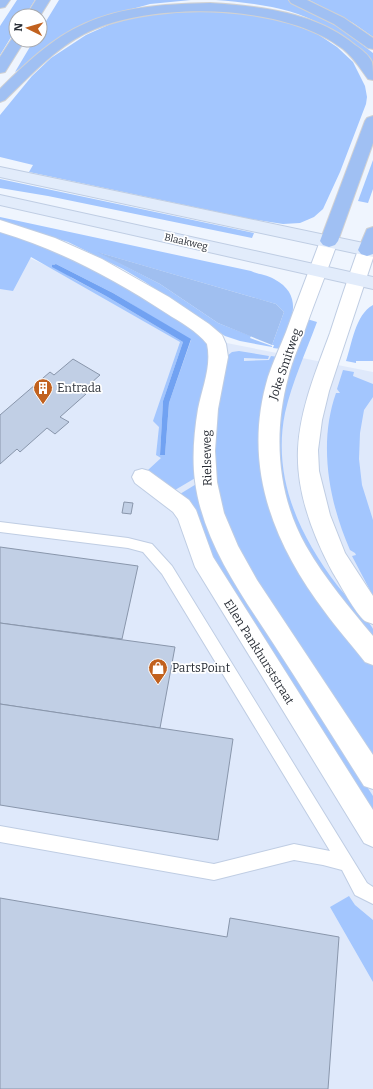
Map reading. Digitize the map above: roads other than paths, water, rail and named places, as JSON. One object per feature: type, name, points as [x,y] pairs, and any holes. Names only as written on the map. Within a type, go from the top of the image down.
[{"type":"highway","points":[[0,4],[3,0]]},
{"type":"highway","points":[[296,0],[339,21],[373,45]]},
{"type":"highway","points":[[0,97],[38,60],[80,31],[104,20],[130,11],[184,3],[242,5],[273,10],[305,21],[336,38],[352,49],[367,64],[373,76]]},
{"type":"highway","points":[[0,69],[13,48]]},
{"type":"highway","points":[[329,241],[373,121]]},
{"type":"highway","points":[[370,251],[373,233]]},
{"type":"main road","points":[[1,172],[370,251]]},
{"type":"main road","name":"Blaakweg","points":[[0,200],[365,281]]},
{"type":"street","name":"Rielseweg","points":[[0,226],[53,243],[113,271],[147,291],[214,338],[218,344],[218,357],[208,409],[205,454],[208,492],[218,527],[238,570],[373,777]]},
{"type":"street","name":"Joke Smitweg","points":[[329,241],[278,376],[272,399],[268,421],[268,445],[271,478],[288,534],[299,555],[333,606],[373,654]]},
{"type":"street","points":[[370,251],[365,281],[321,382],[313,416],[308,451],[310,474],[320,520],[346,575],[373,614]]},
{"type":"street","name":"Ellen Pankhurststraat","points":[[142,477],[181,506],[188,516],[203,560],[373,834]]},
{"type":"lane","points":[[0,527],[128,543],[147,548],[167,570],[361,889],[373,896]]},
{"type":"lane","points":[[0,834],[214,872],[294,852],[323,857],[347,864]]},
{"type":"place","name":"Entrada","points":[[43,405]]},
{"type":"place","name":"PartsPoint","points":[[158,685]]}]
